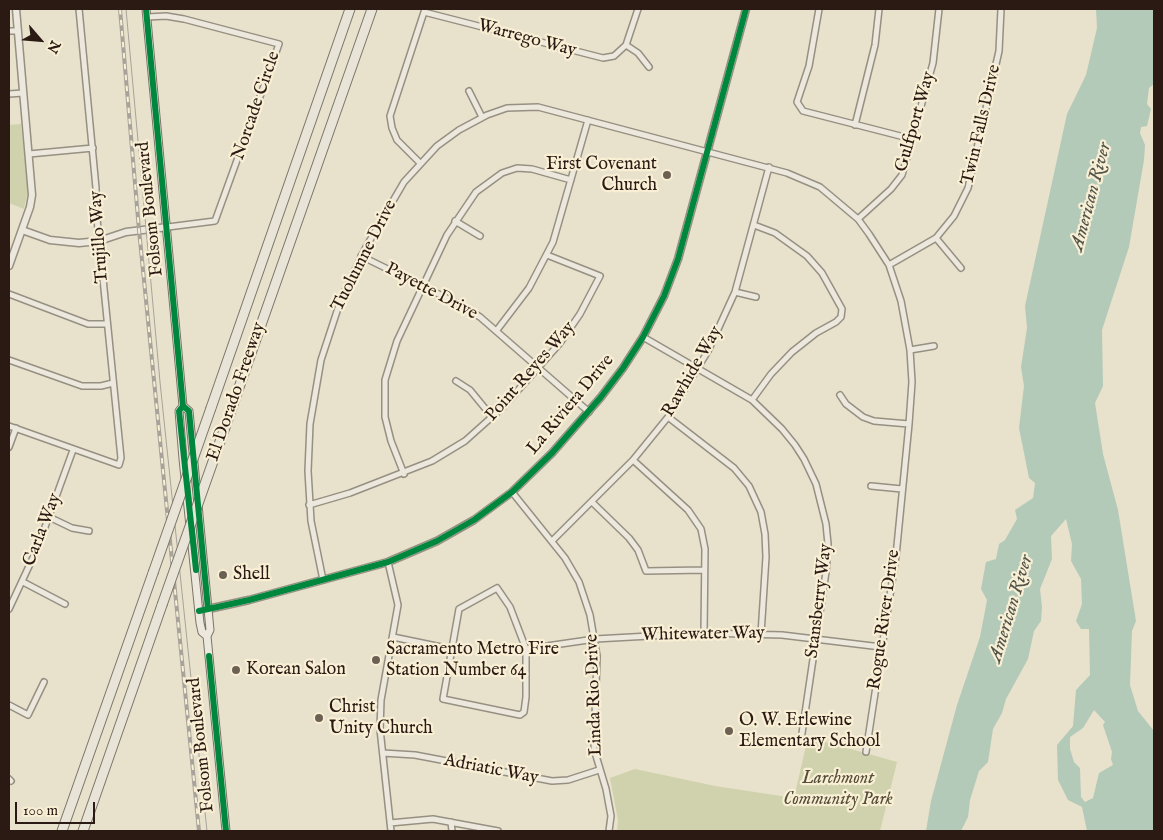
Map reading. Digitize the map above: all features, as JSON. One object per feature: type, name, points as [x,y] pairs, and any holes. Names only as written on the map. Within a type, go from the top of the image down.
[{"type":"highway","name":"El Dorado Freeway","points":[[62,831],[154,573],[350,9]]},
{"type":"highway","name":"El Dorado Freeway","points":[[83,831],[372,9]]},
{"type":"main road","name":"Folsom Boulevard","points":[[146,9],[168,227],[183,406],[179,411],[199,611],[202,632],[207,636]]},
{"type":"main road","name":"Folsom Boulevard","points":[[183,406],[189,411],[210,630],[207,636],[226,831]]},
{"type":"street","points":[[9,266],[11,252],[22,230],[32,195],[16,9]]},
{"type":"street","name":"Trujillo Way","points":[[73,450],[119,465],[121,458],[99,240],[93,148],[79,9]]},
{"type":"street","points":[[638,9],[626,45],[638,53],[649,67]]},
{"type":"street","name":"La Riviera Drive","points":[[199,611],[388,562],[437,541],[474,520],[512,492],[552,453],[589,412],[624,368],[643,337],[664,296],[678,259],[746,9]]},
{"type":"street","points":[[819,9],[809,66],[797,102],[803,111],[912,139]]},
{"type":"street","points":[[855,125],[874,52],[879,9]]},
{"type":"street","name":"Gulfport Way","points":[[858,219],[898,183],[902,175],[933,63],[940,9]]},
{"type":"street","name":"Twin Falls Drive","points":[[889,264],[936,238],[954,216],[968,188],[974,154],[999,51],[1001,9]]},
{"type":"street","points":[[420,163],[397,140],[390,116],[425,10]]},
{"type":"street","name":"Warrego Way","points":[[425,10],[598,58],[614,56],[626,45]]},
{"type":"street","name":"Norcade Circle","points":[[147,17],[166,16],[177,18],[279,44],[215,221],[168,227]]},
{"type":"street","points":[[9,32],[18,31]]},
{"type":"street","points":[[469,91],[482,117]]},
{"type":"street","points":[[9,94],[23,92]]},
{"type":"street","name":"Tuolumne Drive","points":[[322,580],[309,504],[308,450],[316,384],[336,314],[361,256],[396,194],[420,163],[448,138],[482,117],[507,108],[528,106],[549,108],[707,152]]},
{"type":"street","points":[[497,330],[529,288],[547,255],[560,223],[588,120]]},
{"type":"street","points":[[29,154],[93,148]]},
{"type":"street","name":"Rogue River Drive","points":[[707,152],[787,172],[820,187],[858,219],[889,264],[901,301],[910,350],[912,382],[909,424],[896,556],[866,752]]},
{"type":"street","points":[[404,474],[387,429],[384,392],[392,354],[422,286],[455,221],[482,186],[509,170],[532,168],[572,180]]},
{"type":"street","name":"Rawhide Way","points":[[553,540],[593,503],[633,460],[668,417],[698,369],[735,292],[769,168]]},
{"type":"street","points":[[455,221],[480,236]]},
{"type":"street","points":[[752,400],[771,374],[792,352],[816,332],[836,322],[841,317],[842,309],[822,272],[807,256],[775,233],[754,225]]},
{"type":"street","points":[[22,230],[64,243],[99,240],[126,232],[168,227]]},
{"type":"street","points":[[936,238],[961,268]]},
{"type":"street","name":"Point Reyes Way","points":[[309,504],[350,494],[404,474],[449,452],[493,418],[538,369],[570,329],[600,276],[547,255]]},
{"type":"street","name":"Payette Drive","points":[[361,256],[459,304],[497,330],[538,369],[589,412]]},
{"type":"street","points":[[735,292],[756,297]]},
{"type":"street","points":[[9,294],[88,324],[107,324]]},
{"type":"street","name":"Stansberry Way","points":[[643,337],[752,400],[782,429],[804,459],[822,507],[828,544],[826,572],[801,740]]},
{"type":"street","points":[[910,350],[934,346]]},
{"type":"street","points":[[9,360],[82,386],[95,387],[113,383]]},
{"type":"street","points":[[456,381],[470,390],[493,418]]},
{"type":"street","points":[[840,395],[846,404],[863,417],[874,421],[909,424]]},
{"type":"street","points":[[668,417],[720,455],[734,468],[749,486],[761,512],[765,534],[766,557],[761,634]]},
{"type":"street","points":[[9,426],[73,450]]},
{"type":"street","points":[[9,447],[16,428]]},
{"type":"street","name":"Carla Way","points":[[9,610],[23,582],[49,517],[73,450]]},
{"type":"street","points":[[633,460],[695,517],[701,529],[705,549],[704,633]]},
{"type":"street","points":[[871,486],[902,489]]},
{"type":"street","name":"Linda Rio Drive","points":[[512,492],[553,540],[580,582],[590,615],[595,639],[597,704],[594,749],[606,789],[611,816],[609,831]]},
{"type":"street","points":[[593,503],[629,538],[638,550],[646,570],[704,570]]},
{"type":"street","points":[[49,517],[72,528],[90,531]]},
{"type":"street","points":[[388,562],[398,606],[381,700],[380,729],[391,831]]},
{"type":"street","points":[[23,582],[65,604]]},
{"type":"street","points":[[498,588],[510,607],[526,649],[525,705],[524,712],[520,715],[444,699],[459,610],[498,588]]},
{"type":"street","name":"Whitewater Way","points":[[526,649],[595,639],[704,633],[761,634],[816,638],[881,647]]},
{"type":"street","points":[[393,637],[452,649]]},
{"type":"street","points":[[9,705],[28,714],[44,682]]},
{"type":"street","name":"Adriatic Way","points":[[383,753],[415,755],[552,781],[568,780],[599,770]]},
{"type":"street","points":[[390,823],[433,819],[498,831]]},
{"type":"street","points":[[451,822],[452,831]]},
{"type":"green space","points":[[21,124],[28,190],[24,209],[9,203],[9,125]]},
{"type":"green space","name":"Larchmont Community Park","points":[[808,737],[897,762],[880,831],[617,831],[618,820],[610,778],[635,769],[715,786],[794,798]]},
{"type":"water","name":"American River","points":[[1096,9],[1154,9],[1154,84],[1149,88],[1147,104],[1151,109],[1147,126],[1141,127],[1140,133],[1145,145],[1144,160],[1129,247],[1102,330],[1103,386],[1095,403],[1103,454],[1118,510],[1136,621],[1132,631],[1130,685],[1138,711],[1154,731],[1154,831],[1087,831],[1082,807],[1068,800],[1058,780],[1057,745],[1073,726],[1076,690],[1090,675],[1089,629],[1081,629],[1076,621],[1082,604],[1081,579],[1071,561],[1072,544],[1066,519],[1051,536],[1052,559],[1040,589],[1041,621],[1034,631],[1028,659],[1006,699],[1002,713],[993,729],[988,762],[979,771],[970,800],[968,817],[961,831],[926,831],[931,801],[957,705],[980,637],[987,600],[981,589],[986,562],[996,559],[999,544],[1005,540],[1017,519],[1015,510],[1033,498],[1035,483],[1029,478],[1019,428],[1024,386],[1021,367],[1027,328],[1025,306],[1067,114],[1086,75],[1097,28]],"holes":[[[1094,710],[1105,722],[1103,725],[1112,752],[1111,759],[1113,765],[1099,773],[1093,798],[1085,802],[1081,797],[1080,768],[1074,762],[1070,749],[1070,737],[1083,728]]]},
{"type":"tram line","points":[[126,9],[160,382],[207,831]]},
{"type":"railway","points":[[120,9],[139,230],[199,831]]},
{"type":"cycle path","points":[[146,9],[183,406],[189,411],[208,609]]},
{"type":"cycle path","points":[[199,611],[249,600],[388,562],[437,541],[474,520],[512,492],[552,453],[601,397],[623,368],[643,337],[664,296],[678,259],[746,9]]},
{"type":"cycle path","points":[[183,406],[179,411],[196,570]]},
{"type":"cycle path","points":[[209,656],[226,831]]},
{"type":"place","name":"First Covenant Church","points":[[667,175]]},
{"type":"place","name":"Shell","points":[[223,575]]},
{"type":"place","name":"Sacramento Metro Fire Station Number 64","points":[[376,660]]},
{"type":"place","name":"Korean Salon","points":[[236,670]]},
{"type":"place","name":"Christ Unity Church","points":[[319,718]]},
{"type":"place","name":"O. W. Erlewine Elementary School","points":[[729,731]]}]
